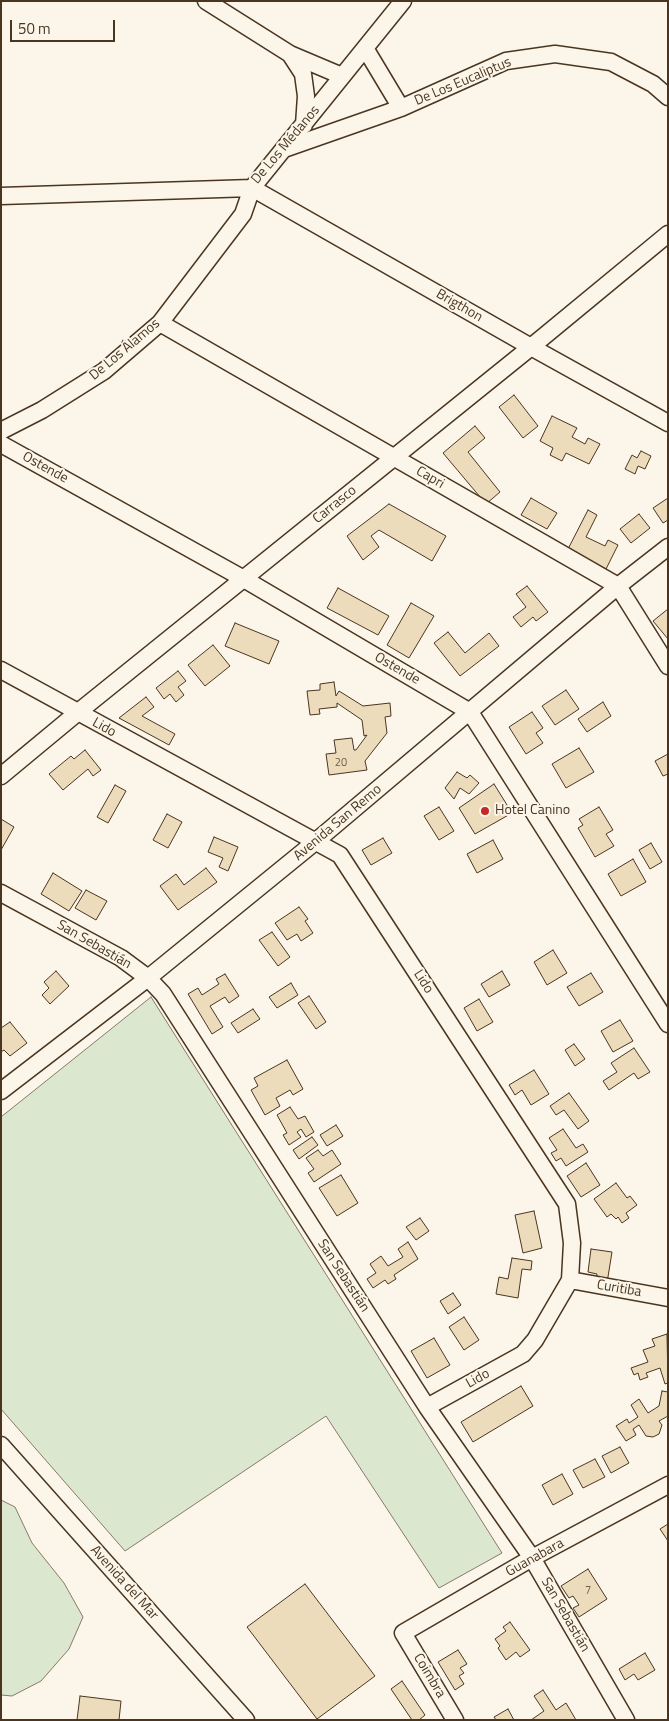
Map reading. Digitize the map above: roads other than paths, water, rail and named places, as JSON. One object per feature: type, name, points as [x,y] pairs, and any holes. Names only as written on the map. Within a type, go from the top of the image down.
[{"type":"street","points":[[206,1],[290,54],[342,76]]},
{"type":"street","name":"De Los Médanos","points":[[1,196],[252,188],[403,1]]},
{"type":"street","points":[[365,48],[401,108]]},
{"type":"street","points":[[290,54],[303,74],[306,96],[304,125]]},
{"type":"street","name":"De Los Eucaliptus","points":[[284,149],[401,108],[506,61],[555,54],[611,62],[654,84],[668,97]]},
{"type":"street","name":"De Los Álamos","points":[[1,431],[42,410],[104,371],[160,323],[243,214],[252,188]]},
{"type":"street","name":"Brigthon","points":[[252,188],[668,423]]},
{"type":"street","name":"Carrasco","points":[[1,776],[77,712],[531,347],[668,234]]},
{"type":"street","name":"Capri","points":[[160,323],[618,586],[668,666]]},
{"type":"street","name":"Ostende","points":[[1,444],[244,579],[470,712],[668,1024]]},
{"type":"street","name":"Avenida San Remo","points":[[1,1091],[148,978],[315,842],[618,586],[668,547]]},
{"type":"street","name":"Lido","points":[[1,670],[340,855],[567,1204],[572,1243],[570,1280],[535,1340],[523,1354],[427,1407]]},
{"type":"street","name":"San Sebastián","points":[[1,893],[121,958],[148,978],[163,994],[427,1407],[532,1558],[626,1720]]},
{"type":"street","name":"Curitiba","points":[[570,1280],[668,1298]]},
{"type":"street","name":"Avenida del Mar","points":[[1,1445],[246,1720]]},
{"type":"street","name":"Guanabara","points":[[403,1633],[532,1558],[668,1484]]},
{"type":"street","name":"Coimbra","points":[[403,1633],[455,1720]]},
{"type":"place","name":"Hotel Canino","points":[[485,811]]}]
